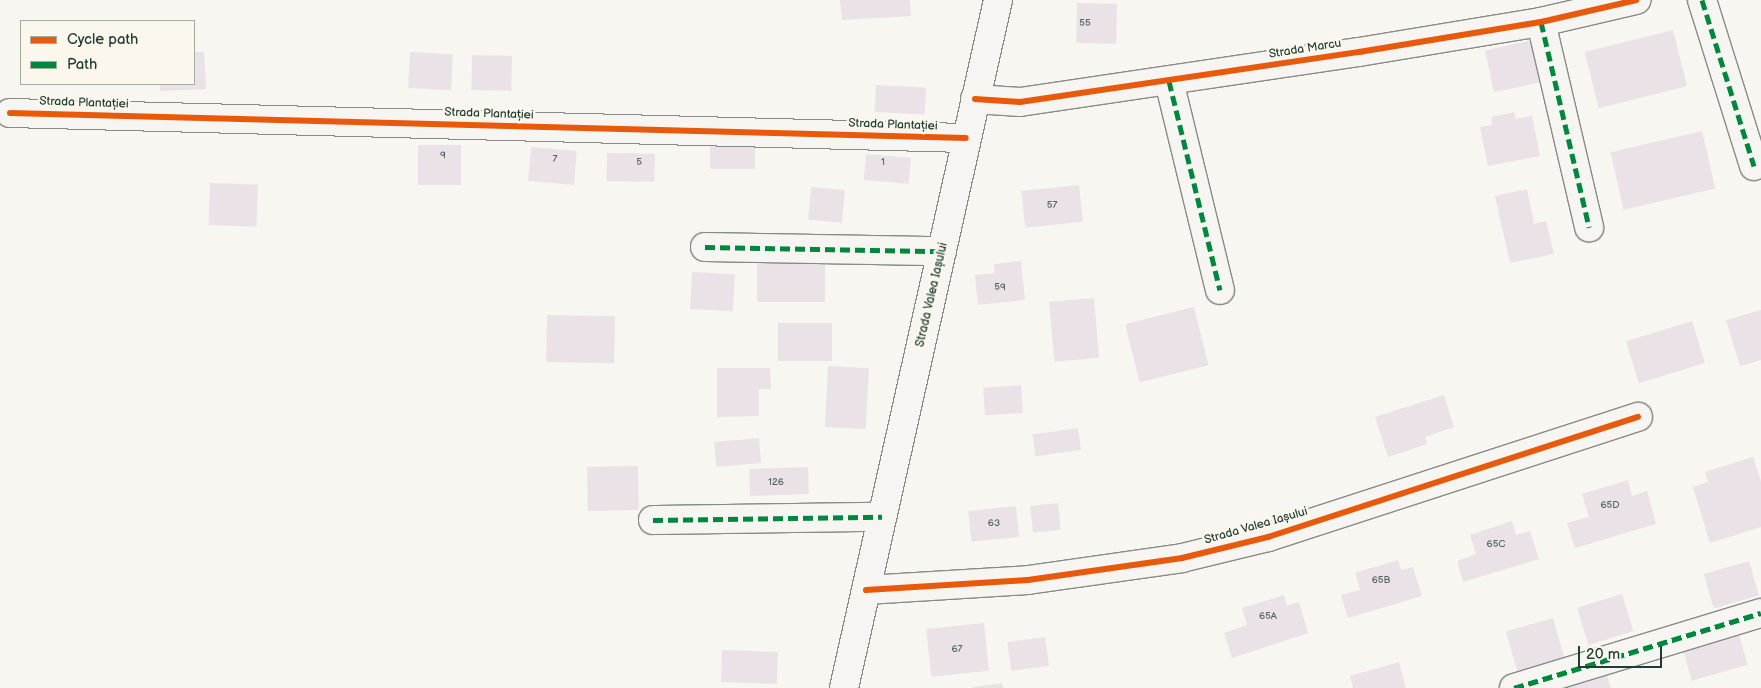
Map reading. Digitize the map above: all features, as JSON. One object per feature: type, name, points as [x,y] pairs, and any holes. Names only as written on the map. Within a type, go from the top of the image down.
[{"type":"street","name":"Strada Valea Iașului","points":[[844,688],[998,0]]},
{"type":"street","name":"Strada Marcu","points":[[975,99],[1020,102],[1169,81],[1541,22],[1636,0]]},
{"type":"street","points":[[1702,0],[1754,166]]},
{"type":"street","points":[[1541,22],[1589,227]]},
{"type":"street","points":[[1169,81],[1220,290]]},
{"type":"street","name":"Strada Plantației","points":[[10,112],[966,138]]},
{"type":"street","points":[[705,247],[942,251]]},
{"type":"street","name":"Strada Valea Iașului","points":[[866,590],[1028,580],[1182,558],[1268,537],[1638,417]]},
{"type":"street","points":[[653,520],[882,517]]},
{"type":"street","points":[[1514,688],[1761,613]]},
{"type":"building","points":[[840,0],[910,0],[911,16],[842,20]]},
{"type":"building","points":[[1077,3],[1117,4],[1116,44],[1076,43]]},
{"type":"building","points":[[1673,30],[1687,86],[1599,108],[1585,52]]},
{"type":"building","points":[[1533,40],[1542,82],[1494,92],[1485,50]]},
{"type":"building","points":[[195,52],[204,52],[206,89],[160,91],[160,85],[195,85]]},
{"type":"building","points":[[410,52],[453,54],[451,90],[408,88]]},
{"type":"building","points":[[472,55],[512,56],[511,91],[471,90]]},
{"type":"building","points":[[876,85],[926,88],[925,115],[875,112]]},
{"type":"building","points":[[1514,112],[1516,119],[1532,116],[1540,156],[1488,166],[1480,127],[1492,125],[1491,117]]},
{"type":"building","points":[[1702,131],[1715,188],[1624,210],[1610,152]]},
{"type":"building","points":[[710,144],[755,144],[755,169],[710,169]]},
{"type":"building","points":[[418,145],[461,145],[461,185],[418,185]]},
{"type":"building","points":[[531,147],[577,151],[574,185],[528,181]]},
{"type":"building","points":[[607,153],[655,154],[655,182],[607,181]]},
{"type":"building","points":[[866,154],[911,158],[909,184],[864,180]]},
{"type":"building","points":[[210,183],[258,185],[257,227],[209,225]]},
{"type":"building","points":[[1079,185],[1083,222],[1025,228],[1021,191]]},
{"type":"building","points":[[811,187],[845,190],[842,223],[808,220]]},
{"type":"building","points":[[1527,189],[1534,224],[1546,221],[1554,254],[1510,263],[1495,196]]},
{"type":"building","points":[[1021,261],[1025,300],[978,305],[975,275],[995,273],[994,264]]},
{"type":"building","points":[[757,262],[825,262],[825,302],[757,302]]},
{"type":"building","points":[[692,272],[735,274],[733,311],[690,309]]},
{"type":"building","points":[[1094,298],[1099,358],[1054,362],[1049,302]]},
{"type":"building","points":[[1194,307],[1209,365],[1140,382],[1125,324]]},
{"type":"building","points":[[1761,310],[1761,360],[1740,366],[1726,320]]},
{"type":"building","points":[[547,315],[615,316],[614,363],[546,362]]},
{"type":"building","points":[[1692,321],[1705,363],[1639,383],[1626,341]]},
{"type":"building","points":[[778,323],[832,323],[832,361],[778,361]]},
{"type":"building","points":[[828,366],[869,368],[866,429],[825,427]]},
{"type":"building","points":[[717,368],[770,368],[771,389],[759,389],[759,416],[717,417]]},
{"type":"building","points":[[1021,385],[1023,413],[985,416],[983,388]]},
{"type":"building","points":[[1444,395],[1454,427],[1425,437],[1427,444],[1388,457],[1375,417]]},
{"type":"building","points":[[1078,428],[1081,450],[1036,456],[1032,434]]},
{"type":"building","points":[[759,438],[761,463],[716,467],[714,442]]},
{"type":"building","points":[[1753,457],[1761,481],[1761,527],[1710,543],[1693,487],[1708,482],[1705,472]]},
{"type":"building","points":[[638,466],[639,510],[588,511],[587,467]]},
{"type":"building","points":[[808,467],[809,494],[750,496],[749,469]]},
{"type":"building","points":[[1628,480],[1632,496],[1647,491],[1656,524],[1575,548],[1567,523],[1589,517],[1582,494]]},
{"type":"building","points":[[1058,503],[1061,530],[1033,533],[1030,506]]},
{"type":"building","points":[[1016,506],[1019,537],[972,542],[968,511]]},
{"type":"building","points":[[1512,521],[1516,535],[1530,531],[1539,559],[1463,582],[1457,561],[1476,554],[1470,535]]},
{"type":"building","points":[[1398,560],[1401,570],[1413,567],[1422,596],[1348,618],[1341,595],[1360,590],[1355,573]]},
{"type":"building","points":[[1749,561],[1759,596],[1714,609],[1704,574]]},
{"type":"building","points":[[1622,594],[1633,631],[1588,645],[1577,608]]},
{"type":"building","points":[[1284,595],[1287,606],[1299,602],[1308,633],[1232,658],[1224,633],[1247,625],[1242,608]]},
{"type":"building","points":[[1553,618],[1565,659],[1518,673],[1506,632]]},
{"type":"building","points":[[984,623],[989,671],[931,677],[926,629]]},
{"type":"building","points":[[1738,631],[1748,665],[1692,681],[1682,647]]},
{"type":"building","points":[[1045,637],[1049,666],[1011,671],[1007,642]]},
{"type":"building","points":[[722,650],[778,652],[777,684],[721,682]]},
{"type":"building","points":[[1399,662],[1406,688],[1353,688],[1350,676]]},
{"type":"building","points":[[1604,667],[1611,688],[1547,688]]},
{"type":"building","points":[[1002,683],[1003,688],[973,688],[973,687]]},
{"type":"marked path","points":[[1702,0],[1754,166]]},
{"type":"marked path","points":[[1541,22],[1589,227]]},
{"type":"marked path","points":[[1169,81],[1220,290]]},
{"type":"marked path","points":[[705,247],[942,251]]},
{"type":"marked path","points":[[653,520],[882,517]]},
{"type":"marked path","points":[[1514,688],[1761,613]]},
{"type":"cycle path","points":[[975,99],[1020,102],[1359,52],[1541,22],[1636,0]]},
{"type":"cycle path","points":[[10,113],[966,138]]},
{"type":"cycle path","points":[[866,590],[1028,580],[1182,558],[1268,537],[1638,417]]}]
